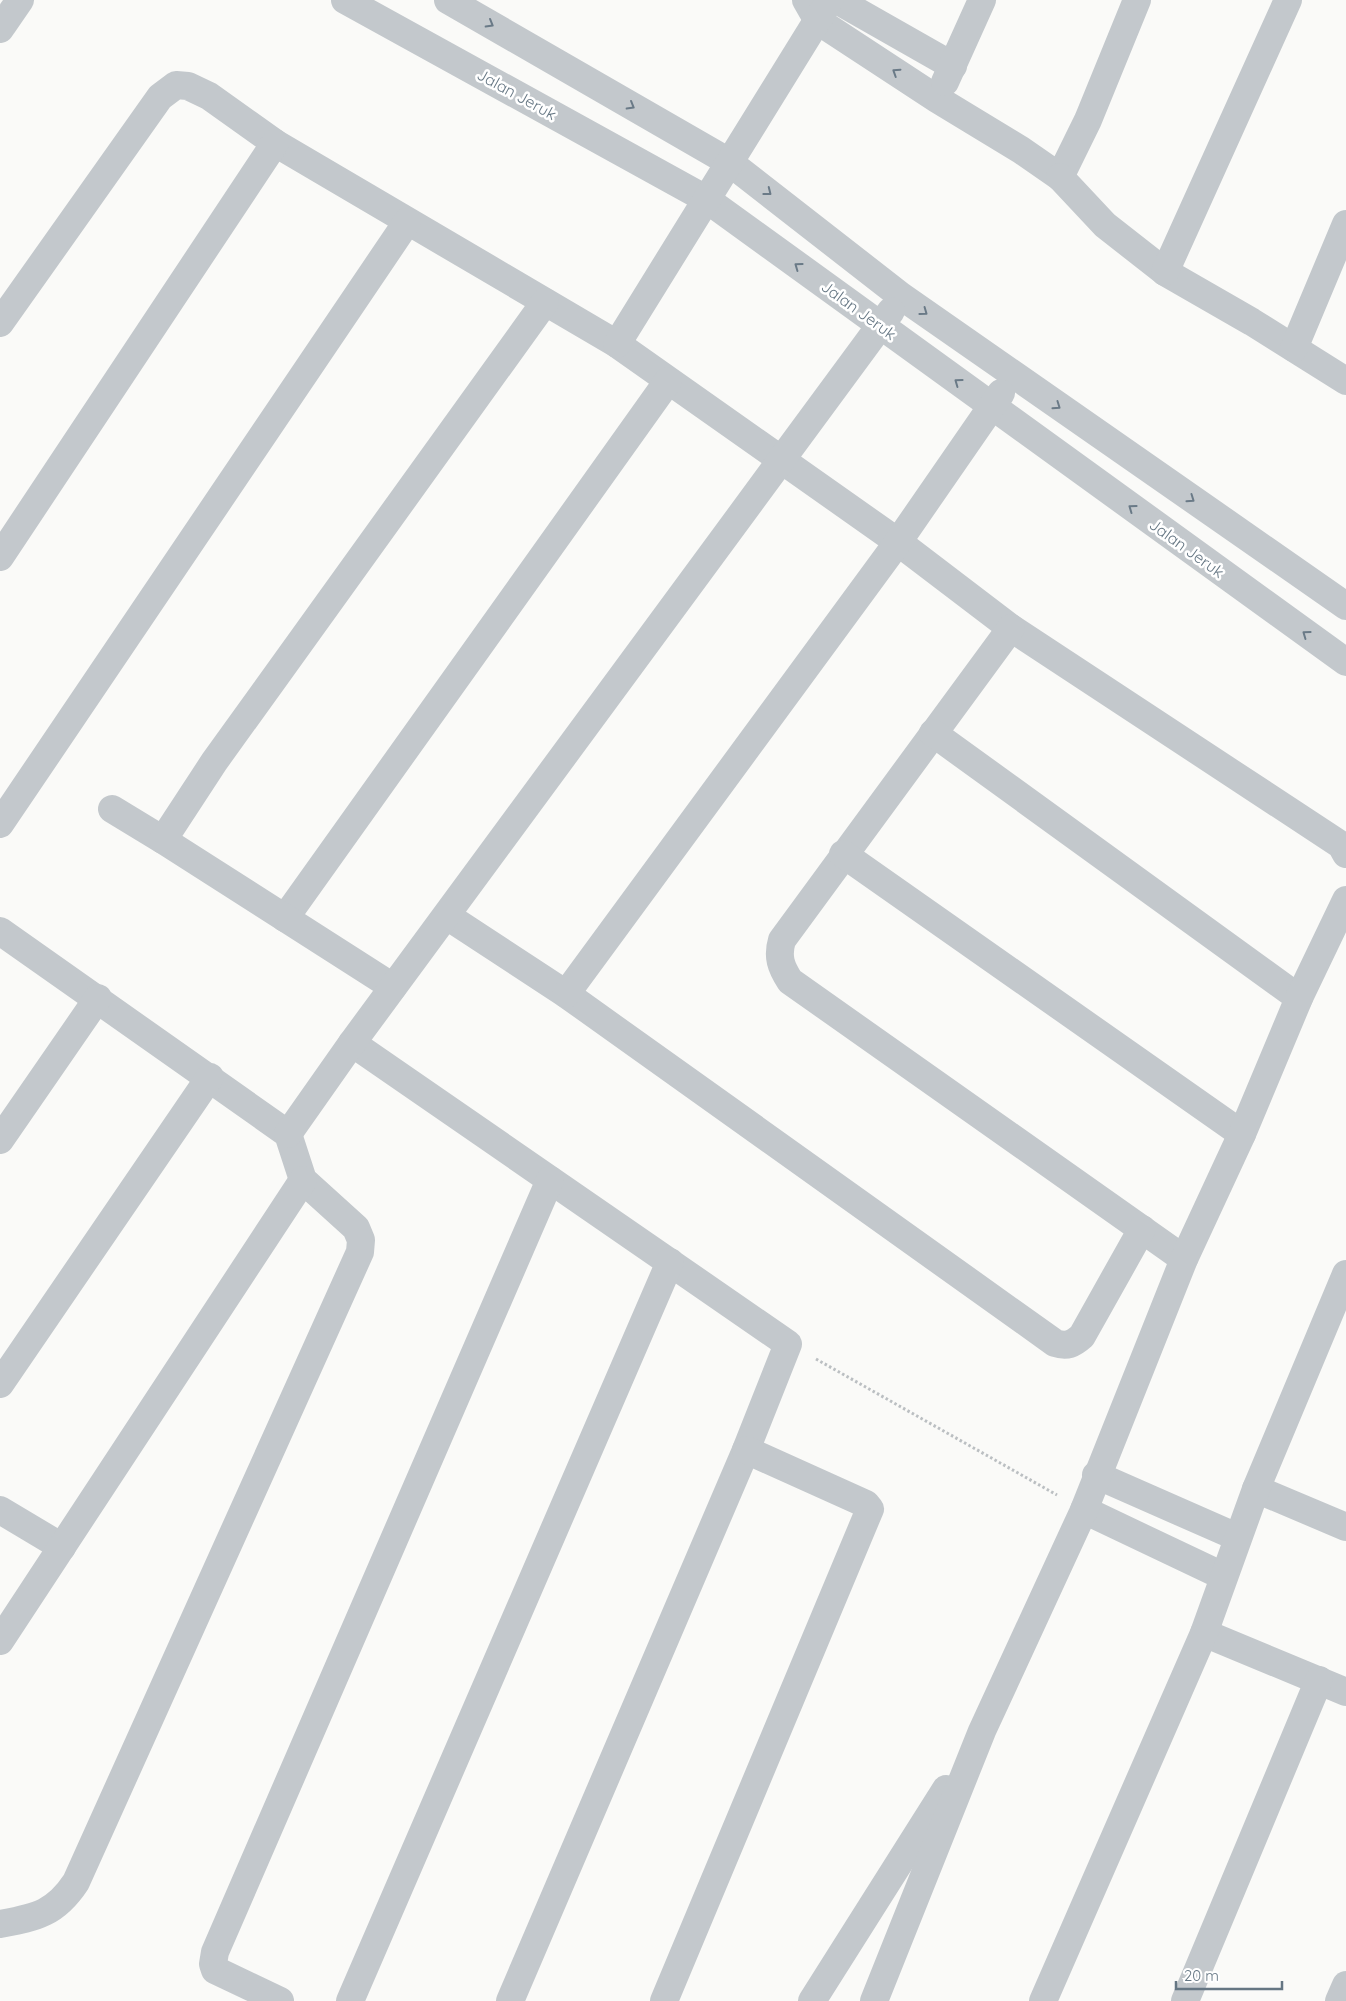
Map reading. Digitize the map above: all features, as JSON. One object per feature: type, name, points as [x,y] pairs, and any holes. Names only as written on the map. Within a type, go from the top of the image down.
[{"type":"street","points":[[0,28],[20,0]]},
{"type":"street","name":"Jalan Jeruk","points":[[345,0],[706,199],[1346,662]]},
{"type":"street","points":[[448,0],[729,162],[902,296],[1013,376],[1346,606]]},
{"type":"street","points":[[836,0],[953,66]]},
{"type":"street","points":[[937,99],[982,0]]},
{"type":"street","points":[[1060,177],[1088,120],[1137,0]]},
{"type":"street","points":[[1165,272],[1288,0]]},
{"type":"street","points":[[616,344],[729,162],[818,7],[937,99],[1021,150],[1060,177],[1105,224],[1165,272],[1346,381]]},
{"type":"street","points":[[0,323],[160,96],[176,85],[188,86],[209,96],[275,143],[616,344],[781,462],[898,542],[1011,628],[1340,845],[1346,854]]},
{"type":"street","points":[[0,557],[275,143]]},
{"type":"street","points":[[0,824],[407,222]]},
{"type":"street","points":[[1294,348],[1346,224]]},
{"type":"street","points":[[288,1134],[393,987],[902,296]]},
{"type":"street","points":[[162,840],[220,754],[545,302]]},
{"type":"street","points":[[566,994],[898,542],[1013,376]]},
{"type":"street","points":[[285,918],[668,381]]},
{"type":"street","points":[[1011,628],[843,854],[782,940],[779,952],[782,968],[790,981],[1184,1259]]},
{"type":"street","points":[[933,733],[1299,998]]},
{"type":"street","points":[[112,809],[393,987]]},
{"type":"street","points":[[843,854],[1242,1134]]},
{"type":"street","points":[[874,2001],[982,1731],[1084,1510],[1096,1475],[1184,1259],[1242,1134],[1299,998],[1346,900]]},
{"type":"street","points":[[446,916],[566,994],[1055,1343],[1065,1346],[1074,1343],[1082,1336],[1142,1229]]},
{"type":"street","points":[[0,931],[98,998],[288,1134],[303,1180],[356,1228],[361,1240],[360,1252],[76,1882],[67,1896],[55,1908],[30,1918],[0,1924]]},
{"type":"street","points":[[0,1140],[98,998]]},
{"type":"street","points":[[352,1043],[788,1344],[746,1450],[510,2001]]},
{"type":"street","points":[[0,1384],[210,1077]]},
{"type":"street","points":[[0,1641],[303,1180]]},
{"type":"street","points":[[280,2001],[215,1970],[213,1964],[215,1952],[550,1180]]},
{"type":"street","points":[[350,2001],[670,1262]]},
{"type":"street","points":[[1043,2001],[1204,1633],[1237,1537],[1346,1274]]},
{"type":"street","points":[[664,2001],[870,1509],[866,1504],[746,1450]]},
{"type":"street","points":[[1096,1475],[1237,1537]]},
{"type":"street","points":[[1256,1489],[1346,1527]]},
{"type":"street","points":[[0,1510],[62,1547]]},
{"type":"street","points":[[1084,1510],[1223,1576]]},
{"type":"street","points":[[1204,1633],[1346,1692]]},
{"type":"street","points":[[1185,2001],[1319,1680]]},
{"type":"street","points":[[812,2001],[982,1731]]},
{"type":"street","points":[[1340,2001],[1346,1985]]},
{"type":"path","points":[[788,1344],[1084,1510]]}]
